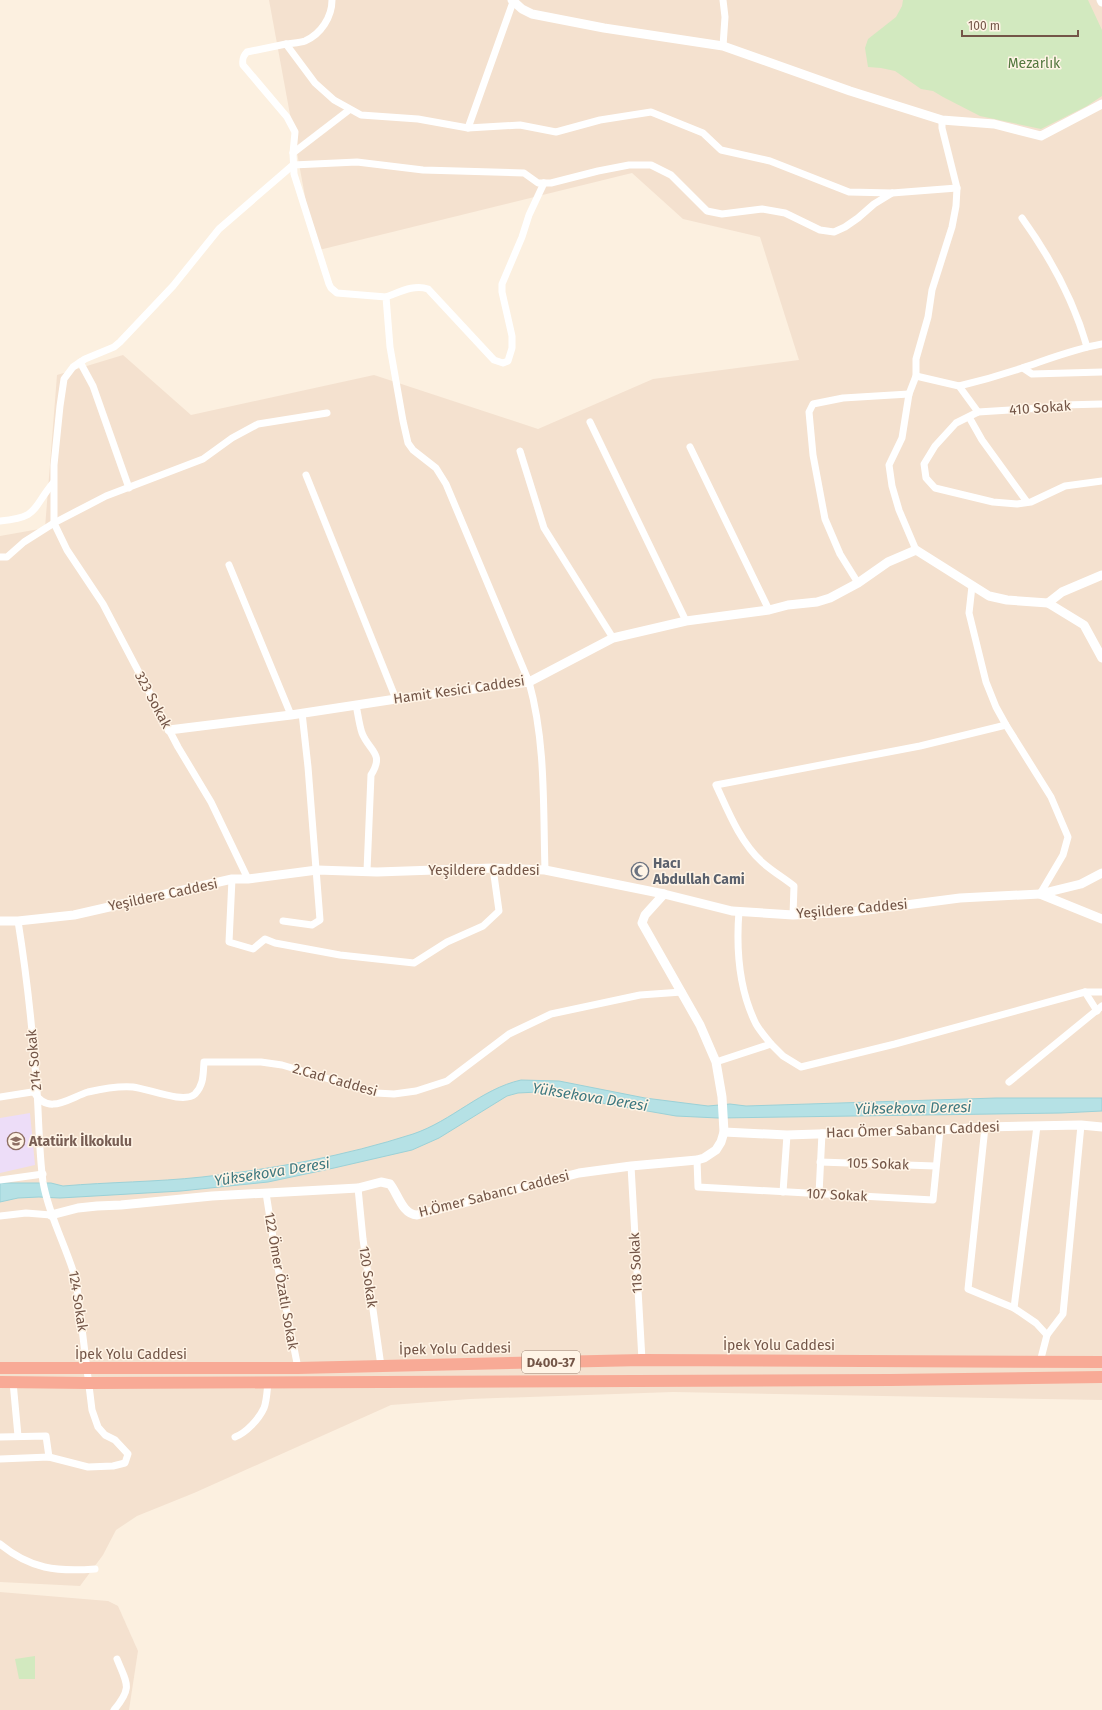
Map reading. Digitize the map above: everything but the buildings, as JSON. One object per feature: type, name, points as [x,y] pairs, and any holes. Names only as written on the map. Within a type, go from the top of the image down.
[{"type":"highway","name":"İpek Yolu Caddesi","points":[[0,1368],[298,1368],[642,1360],[1102,1362]]},
{"type":"highway","name":"İpek Yolu Caddesi","points":[[0,1382],[891,1380],[1102,1377]]},
{"type":"street","points":[[332,0],[328,19],[320,31],[305,41],[247,52],[243,56],[242,60],[247,71],[287,117],[295,132],[293,153],[294,174],[319,256],[331,288],[337,293],[386,297],[421,286],[428,289],[494,360],[503,363],[508,361],[512,348],[512,336],[502,292],[502,284],[522,237],[529,215],[544,183]]},
{"type":"street","points":[[723,0],[725,17],[723,46]]},
{"type":"street","points":[[468,128],[512,1],[532,14],[604,28],[723,46],[850,92],[942,120],[994,124],[1041,136],[1102,104]]},
{"type":"street","points":[[286,44],[315,83],[334,100],[349,110],[361,115],[418,119],[468,128],[520,125],[556,132],[600,120],[651,112],[703,133],[721,150],[770,161],[849,192],[892,193],[957,188]]},
{"type":"street","points":[[293,153],[349,110]]},
{"type":"street","points":[[942,120],[942,128],[957,188],[956,206],[952,227],[932,290],[928,317],[916,359],[916,376],[909,394],[902,438],[889,465],[892,486],[899,510],[916,550],[989,596],[1007,600],[1048,603],[1084,625],[1102,658]]},
{"type":"street","points":[[54,523],[53,483],[64,379],[73,367],[80,362],[114,347],[120,342],[174,286],[218,229],[293,164],[357,162],[423,170],[524,173],[538,183],[551,184],[629,164],[651,165],[671,175],[707,211],[722,214],[762,209],[785,213],[820,230],[834,232],[849,224],[874,204],[892,193]]},
{"type":"street","points":[[1022,218],[1057,274],[1081,325],[1087,347]]},
{"type":"street","points":[[386,297],[390,347],[402,422],[408,443],[413,450],[436,468],[446,484],[529,682],[536,706],[543,761],[545,870]]},
{"type":"street","points":[[916,376],[959,386],[992,378],[1047,359],[1102,344]]},
{"type":"street","points":[[80,362],[93,386],[129,488]]},
{"type":"street","points":[[1023,368],[1032,374],[1102,372]]},
{"type":"street","points":[[959,386],[978,412],[956,423],[936,446],[924,464],[926,478],[935,488],[992,502],[1018,504],[1027,502],[1065,486],[1102,481]]},
{"type":"street","points":[[858,583],[840,554],[825,519],[813,455],[809,412],[813,404],[843,398],[909,394]]},
{"type":"street","name":"410 Sokak","points":[[978,412],[1042,408],[1063,405],[1102,404]]},
{"type":"street","points":[[0,557],[7,557],[24,542],[54,523],[106,496],[203,459],[232,438],[258,424],[327,413]]},
{"type":"street","points":[[969,417],[982,440],[1027,502]]},
{"type":"street","points":[[590,422],[686,621]]},
{"type":"street","points":[[690,447],[769,610]]},
{"type":"street","points":[[520,452],[544,528],[613,638]]},
{"type":"street","points":[[306,475],[396,699]]},
{"type":"street","points":[[0,521],[19,519],[29,515],[38,506],[43,496],[53,483]]},
{"type":"street","name":"323 Sokak","points":[[54,523],[67,550],[103,604],[178,747],[211,802],[248,879]]},
{"type":"street","name":"Hamit Kesici Caddesi","points":[[169,730],[291,715],[396,699],[529,682],[613,638],[686,621],[769,610],[823,600],[858,583],[888,562],[916,550]]},
{"type":"street","points":[[230,565],[291,715]]},
{"type":"street","points":[[1048,603],[1062,592],[1102,575]]},
{"type":"street","points":[[972,586],[968,613],[986,682],[996,707],[1006,725],[1051,797],[1068,837],[1063,855],[1040,894]]},
{"type":"street","points":[[356,705],[362,733],[367,743],[375,752],[377,760],[371,775],[367,871]]},
{"type":"street","points":[[283,921],[312,925],[320,920],[317,870],[302,713]]},
{"type":"street","points":[[793,915],[794,886],[762,862],[753,852],[737,828],[716,785],[920,746],[1006,725]]},
{"type":"street","points":[[232,879],[230,942],[253,949],[265,939],[275,943],[340,955],[414,963],[447,942],[483,926],[499,911],[493,868]]},
{"type":"street","name":"Yeşildere Caddesi","points":[[0,921],[18,921],[74,915],[232,879],[248,879],[317,870],[367,871],[493,868],[545,870],[739,911],[793,915],[852,912],[960,898],[1040,894]]},
{"type":"street","points":[[1040,894],[1082,884],[1102,873]]},
{"type":"street","points":[[664,894],[645,915],[642,923],[700,1025],[716,1062],[722,1097],[724,1127]]},
{"type":"street","points":[[1040,894],[1102,919]]},
{"type":"street","points":[[739,911],[737,935],[743,982],[748,1004],[757,1026],[771,1044],[783,1056],[801,1067],[895,1044],[1085,992],[1102,992]]},
{"type":"street","name":"214 Sokak","points":[[18,921],[33,1035],[43,1178],[47,1199]]},
{"type":"street","name":"2.Cad Caddesi","points":[[0,1097],[34,1092],[38,1098],[50,1105],[58,1105],[88,1092],[133,1087],[181,1098],[194,1095],[202,1085],[204,1062],[220,1061],[261,1062],[282,1065],[376,1094],[416,1092],[447,1081],[509,1034],[551,1014],[640,995],[682,992]]},
{"type":"street","points":[[1009,1082],[1099,1009],[1085,992]]},
{"type":"street","points":[[716,1062],[771,1044]]},
{"type":"street","points":[[1040,1362],[1047,1335],[1063,1314],[1081,1125]]},
{"type":"street","name":"Hacı Ömer Sabancı Caddesi","points":[[724,1127],[787,1135],[985,1127],[1081,1125],[1102,1127]]},
{"type":"street","points":[[1014,1308],[1037,1126]]},
{"type":"street","name":"H.Ömer Sabancı Caddesi","points":[[51,1215],[78,1208],[97,1206],[121,1206],[266,1193],[358,1188],[386,1182],[393,1188],[409,1213],[417,1215],[579,1173],[704,1158],[716,1150],[721,1142],[724,1127]]},
{"type":"street","points":[[985,1127],[968,1289],[1014,1308],[1036,1323],[1047,1335]]},
{"type":"street","name":"107 Sokak","points":[[697,1160],[698,1187],[933,1200],[935,1166],[940,1130]]},
{"type":"street","points":[[819,1194],[822,1133]]},
{"type":"street","points":[[783,1192],[787,1135]]},
{"type":"street","name":"105 Sokak","points":[[820,1162],[935,1166]]},
{"type":"street","name":"118 Sokak","points":[[631,1166],[642,1360]]},
{"type":"street","points":[[0,1180],[43,1178]]},
{"type":"street","name":"120 Sokak","points":[[358,1188],[363,1239],[381,1366]]},
{"type":"street","name":"122 Ömer Özatlı Sokak","points":[[266,1193],[276,1263],[298,1368]]},
{"type":"street","name":"124 Sokak","points":[[47,1199],[51,1215],[71,1261],[76,1280],[92,1410],[98,1427],[105,1435],[115,1440],[123,1447],[128,1454],[124,1463],[113,1466],[88,1467],[49,1457]]},
{"type":"street","points":[[0,1216],[26,1213],[51,1215]]},
{"type":"street","points":[[13,1382],[18,1436]]},
{"type":"street","points":[[235,1437],[252,1424],[261,1414],[264,1407],[268,1382]]},
{"type":"street","points":[[0,1437],[46,1436],[49,1457],[0,1459]]},
{"type":"street","points":[[0,1544],[18,1558],[41,1567],[72,1570],[95,1569]]},
{"type":"street","points":[[114,1710],[124,1698],[127,1689],[127,1682],[117,1659]]},
{"type":"shaded area","points":[[269,0],[1102,0],[1102,1400],[673,1392],[470,1399],[391,1405],[194,1493],[137,1516],[116,1530],[103,1555],[80,1586],[0,1582],[0,536],[45,528],[57,375],[123,355],[191,415],[374,375],[538,429],[653,379],[799,360],[760,237],[683,219],[632,173],[315,251]]},
{"type":"shaded area","name":"Atatürk İlkokulu","points":[[30,1113],[35,1165],[0,1173],[0,1118]]},
{"type":"shaded area","points":[[0,1592],[108,1601],[118,1606],[138,1651],[129,1710],[0,1710]]},
{"type":"green space","name":"Mezarlık","points":[[903,0],[1088,0],[1102,30],[1102,96],[1087,106],[1041,129],[980,116],[933,91],[921,89],[895,71],[868,67],[865,48],[868,39],[896,17],[902,6]]},
{"type":"green space","points":[[35,1656],[35,1679],[19,1679],[15,1659]]},
{"type":"water","name":"Yüksekova Deresi","points":[[521,1080],[559,1081],[645,1098],[708,1106],[730,1104],[746,1106],[996,1098],[1102,1098],[1102,1111],[1061,1113],[718,1118],[676,1116],[538,1092],[518,1093],[507,1096],[439,1138],[412,1150],[268,1182],[181,1191],[60,1198],[18,1198],[0,1202],[0,1183],[51,1183],[63,1186],[185,1179],[282,1166],[361,1149],[413,1134],[427,1128],[493,1090],[506,1084]]},
{"type":"place","name":"Hacı Abdullah Cami","points":[[640,871]]},
{"type":"place","name":"Atatürk İlkokulu","points":[[16,1141]]}]
